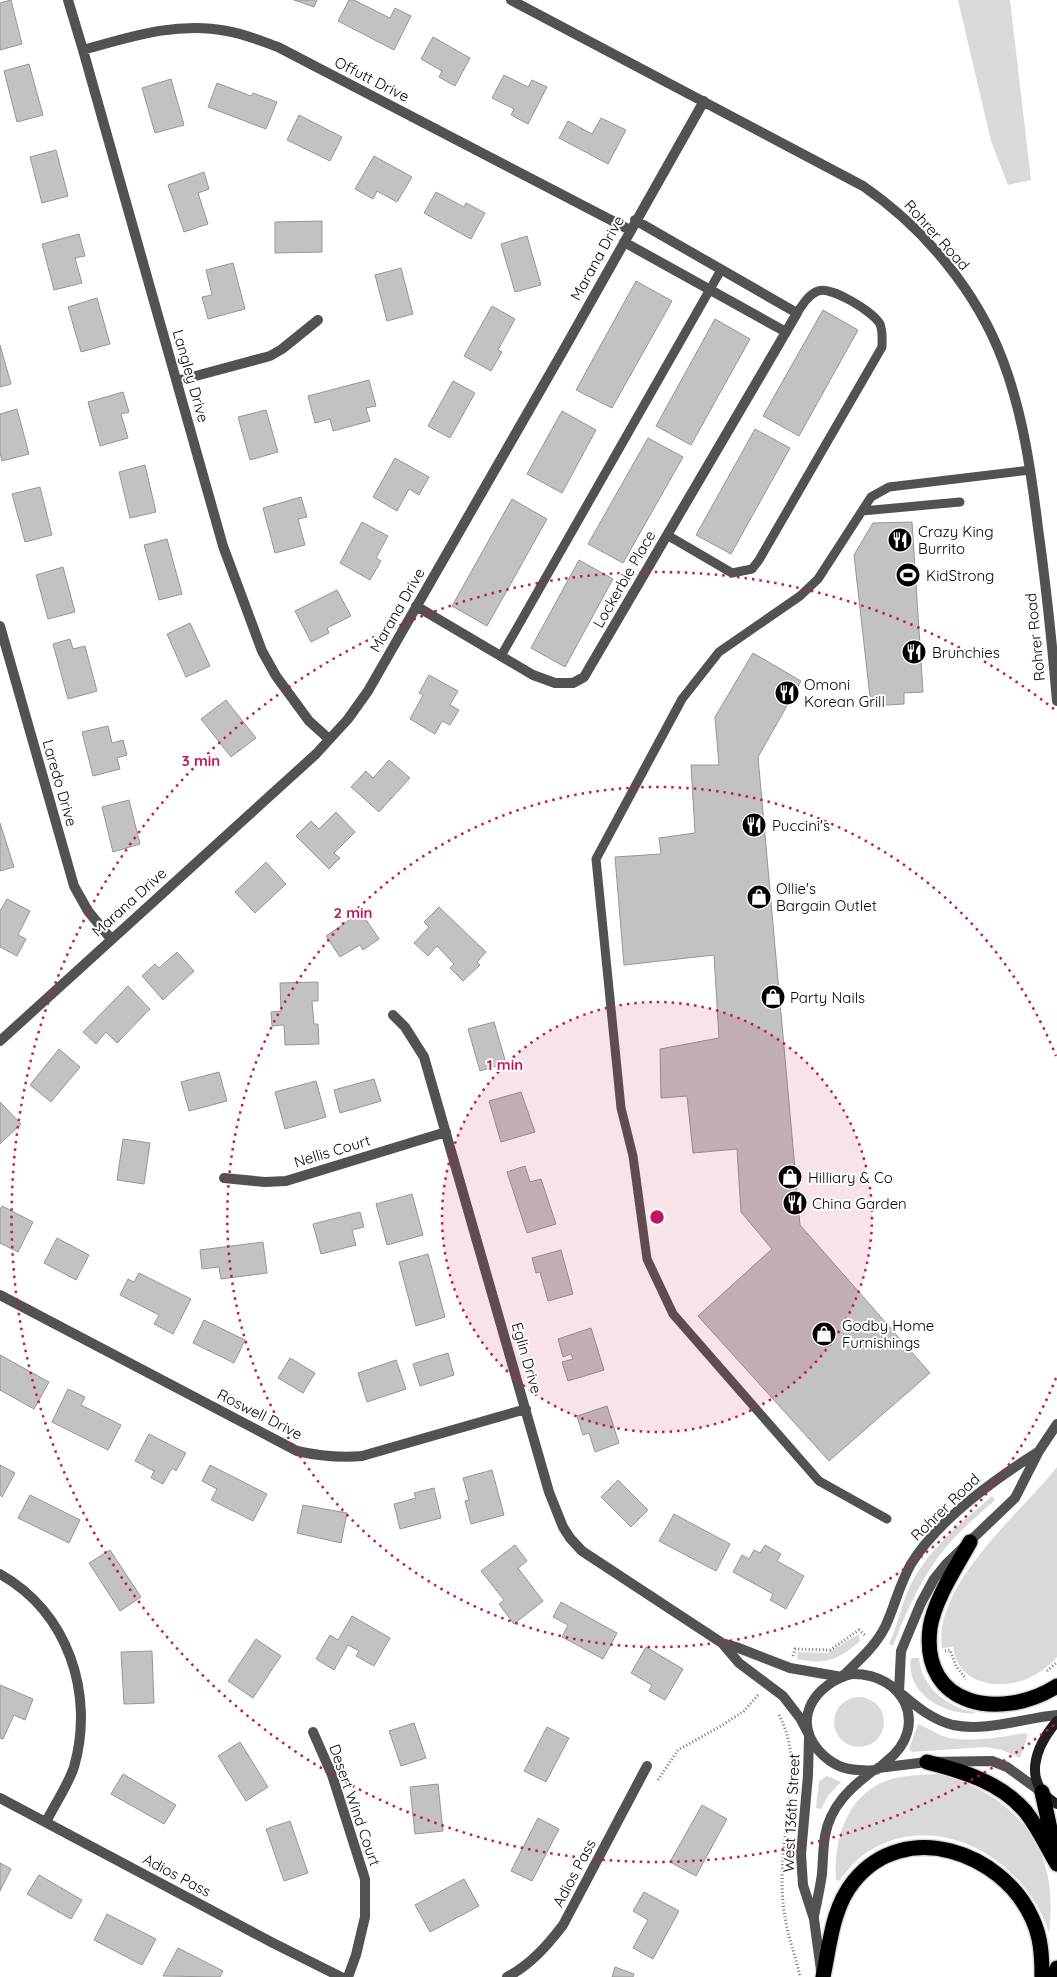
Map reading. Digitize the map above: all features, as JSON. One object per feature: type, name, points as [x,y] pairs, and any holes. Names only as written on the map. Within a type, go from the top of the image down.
[{"type":"highway","points":[[970,1542],[944,1592],[931,1625],[929,1639],[931,1662],[938,1679],[959,1697],[983,1704],[1022,1701],[1042,1696],[1057,1686]]},
{"type":"highway","points":[[927,1762],[954,1769],[982,1780],[1009,1796],[1026,1812],[1057,1863]]},
{"type":"highway","points":[[1041,1792],[1057,1863]]},
{"type":"highway","points":[[822,1977],[835,1915],[842,1898],[853,1881],[870,1865],[881,1858],[904,1850],[920,1848],[947,1849],[964,1854],[992,1870],[1012,1889],[1025,1906],[1036,1928],[1041,1944],[1042,1977]]},
{"type":"highway","points":[[1056,1977],[1057,1968]]},
{"type":"main road","points":[[1057,1721],[1045,1737],[1036,1756],[1035,1772],[1041,1792],[1057,1804]]},
{"type":"street","name":"Langley Drive","points":[[68,0],[222,546],[262,651],[276,676],[309,721],[329,739]]},
{"type":"street","name":"Rohrer Road","points":[[515,1],[863,186],[886,202],[928,242],[955,275],[978,308],[1000,354],[1016,403],[1030,470],[1057,701]]},
{"type":"street","name":"Offutt Drive","points":[[83,50],[143,33],[170,28],[226,31],[251,37],[286,52],[630,230]]},
{"type":"street","name":"Marana Drive","points":[[0,1041],[316,754],[348,719],[368,691],[704,101]]},
{"type":"street","points":[[635,220],[797,313]]},
{"type":"street","points":[[624,242],[786,332]]},
{"type":"street","name":"Lockerbie Place","points":[[416,606],[533,675],[556,683],[573,683],[584,677],[797,313]]},
{"type":"street","points":[[177,381],[270,356],[282,349],[318,320]]},
{"type":"street","name":"Laredo Drive","points":[[0,626],[74,886],[88,911],[111,939]]},
{"type":"street","name":"Eglin Drive","points":[[393,1015],[405,1027],[424,1056],[552,1500],[563,1527],[570,1538],[588,1556],[637,1586],[722,1644],[744,1667],[783,1696],[800,1718],[809,1735]]},
{"type":"street","name":"Nellis Court","points":[[224,1178],[265,1182],[286,1180],[446,1132]]},
{"type":"street","name":"Roswell Drive","points":[[0,1296],[297,1451],[319,1456],[341,1458],[362,1456],[526,1409]]},
{"type":"street","name":"Rohrer Road","points":[[899,1692],[901,1652],[921,1603],[934,1579],[946,1564],[1015,1498],[1039,1451],[1057,1424]]},
{"type":"street","name":"Rohrer Road","points":[[842,1676],[876,1641],[885,1626],[904,1577],[927,1543],[1000,1475],[1039,1451]]},
{"type":"street","points":[[0,1574],[24,1591],[38,1604],[61,1636],[79,1686],[82,1701],[81,1724],[73,1769],[46,1822]]},
{"type":"street","name":"Eglin Drive","points":[[722,1644],[736,1647],[790,1668],[842,1676]]},
{"type":"street","points":[[1041,1792],[1007,1767],[992,1761],[927,1762],[876,1769],[853,1770],[842,1768],[820,1751],[809,1735],[806,1721],[814,1699],[825,1686],[842,1676],[852,1674],[870,1675],[881,1679],[928,1714],[954,1725],[975,1726],[1057,1714]]},
{"type":"street","points":[[876,1769],[895,1755],[906,1736],[908,1713],[899,1692]]},
{"type":"street","name":"Desert Wind Court","points":[[312,1732],[332,1775],[365,1879],[365,1917],[356,1955],[348,1977]]},
{"type":"street","name":"West 136th Street","points":[[809,1735],[808,1775],[801,1854],[803,1885],[814,1919],[822,1977]]},
{"type":"street","name":"Adios Pass","points":[[507,1977],[535,1958],[549,1944],[563,1925],[647,1766]]},
{"type":"street","name":"West 136th Street","points":[[814,1919],[822,1873],[824,1837],[828,1822],[848,1791],[876,1769]]},
{"type":"street","name":"Adios Pass","points":[[0,1798],[273,1943],[341,1977]]},
{"type":"lane","points":[[501,656],[721,270]]},
{"type":"lane","points":[[667,535],[732,573],[752,569],[759,560],[882,347],[883,334],[881,325],[872,314],[831,290],[819,290],[808,297],[797,313]]},
{"type":"lane","points":[[887,1519],[820,1482],[673,1314],[647,1259],[632,1156],[621,1108],[596,859],[682,699],[718,652],[800,596],[818,579],[871,497],[889,487],[1030,470]]},
{"type":"lane","points":[[862,511],[960,502]]},
{"type":"path","points":[[795,1649],[830,1650],[859,1630],[866,1636]]},
{"type":"path","points":[[950,1650],[956,1666],[969,1681]]},
{"type":"path","points":[[1044,1674],[1057,1662]]},
{"type":"path","points":[[658,1780],[678,1750],[744,1711],[758,1696]]},
{"type":"shaded area","points":[[958,0],[1010,0],[1031,180],[1008,185],[991,141]]},
{"type":"shaded area","points":[[1057,1467],[1057,1657],[1037,1674],[1017,1682],[993,1684],[982,1682],[971,1677],[963,1670],[956,1660],[953,1647],[942,1648],[943,1624],[951,1599],[965,1575],[983,1551]]},
{"type":"shaded area","points":[[992,1496],[995,1500],[949,1543],[929,1570],[913,1600],[893,1646],[889,1644],[910,1586],[926,1560],[946,1537]]},
{"type":"shaded area","points":[[859,1634],[860,1641],[838,1657],[823,1661],[797,1659],[798,1652],[827,1653]]},
{"type":"shaded area","points":[[911,1658],[919,1658],[921,1668],[930,1687],[946,1701],[975,1713],[951,1711],[929,1700],[920,1692],[914,1682],[911,1671]]},
{"type":"shaded area","points":[[859,1697],[869,1699],[877,1704],[882,1712],[884,1722],[882,1732],[877,1740],[869,1745],[859,1747],[849,1745],[841,1740],[836,1732],[834,1722],[836,1712],[841,1704],[849,1699]]},
{"type":"shaded area","points":[[918,1724],[942,1736],[955,1739],[986,1739],[1025,1733],[1028,1735],[1020,1758],[1002,1750],[985,1747],[912,1752],[909,1749]]},
{"type":"shaded area","points":[[937,1774],[947,1775],[962,1781],[997,1800],[1014,1814],[1028,1830],[1046,1866],[1050,1887],[1051,1909],[1049,1933],[1038,1907],[1021,1884],[1001,1864],[977,1848],[951,1839],[924,1835],[896,1839],[869,1851],[852,1864],[839,1881],[836,1880],[837,1851],[844,1823],[860,1799],[870,1789],[889,1780]]},
{"type":"shaded area","points":[[827,1776],[841,1782],[828,1796],[821,1809],[816,1808],[819,1781]]},
{"type":"building","points":[[11,0],[22,44],[0,50],[0,3]]},
{"type":"building","points":[[294,0],[317,0],[314,7]]},
{"type":"building","points":[[349,0],[354,0],[390,18],[395,8],[411,16],[394,50],[338,21]]},
{"type":"building","points":[[433,37],[470,58],[455,86],[439,77],[442,71],[421,59]]},
{"type":"building","points":[[29,64],[43,115],[17,122],[4,71]]},
{"type":"building","points":[[504,75],[528,87],[532,80],[547,87],[528,124],[511,115],[514,109],[492,98]]},
{"type":"building","points":[[171,79],[184,125],[155,133],[142,88]]},
{"type":"building","points":[[217,83],[251,96],[253,93],[277,102],[266,129],[208,107]]},
{"type":"building","points":[[299,115],[342,137],[330,161],[287,140]]},
{"type":"building","points":[[601,118],[626,130],[608,164],[559,138],[568,121],[592,134]]},
{"type":"building","points":[[56,150],[68,196],[42,203],[30,157]]},
{"type":"building","points":[[374,156],[412,177],[397,202],[377,191],[373,199],[355,189]]},
{"type":"building","points":[[204,172],[209,189],[198,193],[208,224],[184,232],[168,185]]},
{"type":"building","points":[[436,192],[464,207],[466,203],[485,213],[471,239],[424,213]]},
{"type":"building","points":[[322,221],[322,252],[275,253],[275,222]]},
{"type":"building","points":[[79,234],[85,256],[75,258],[82,283],[54,290],[42,244]]},
{"type":"building","points":[[527,236],[541,285],[515,292],[501,244]]},
{"type":"building","points":[[233,263],[245,309],[208,319],[202,297],[212,295],[206,270]]},
{"type":"building","points":[[401,268],[413,314],[387,321],[375,275]]},
{"type":"building","points":[[636,281],[672,301],[612,408],[576,390]]},
{"type":"building","points":[[97,298],[110,344],[81,352],[68,307]]},
{"type":"building","points":[[492,306],[515,319],[498,350],[502,352],[491,371],[464,356]]},
{"type":"building","points":[[823,310],[858,330],[799,436],[763,416]]},
{"type":"building","points":[[715,319],[750,339],[691,445],[656,426]]},
{"type":"building","points":[[0,345],[11,384],[0,387]]},
{"type":"building","points":[[369,380],[376,406],[366,408],[370,421],[333,431],[330,419],[315,423],[308,396]]},
{"type":"building","points":[[453,381],[475,393],[450,438],[428,426]]},
{"type":"building","points":[[123,392],[129,412],[121,414],[128,438],[100,446],[88,402]]},
{"type":"building","points":[[17,409],[29,454],[2,461],[0,453],[0,414]]},
{"type":"building","points":[[266,410],[278,452],[250,460],[238,417]]},
{"type":"building","points":[[562,411],[596,430],[562,493],[527,474]]},
{"type":"building","points":[[755,429],[790,448],[731,554],[696,535]]},
{"type":"building","points":[[648,438],[683,457],[623,563],[588,544]]},
{"type":"building","points":[[395,458],[429,477],[419,495],[409,489],[397,511],[373,497]]},
{"type":"building","points":[[145,465],[156,512],[130,518],[119,472]]},
{"type":"building","points":[[40,487],[52,535],[25,542],[12,494]]},
{"type":"building","points":[[301,497],[307,517],[298,519],[305,545],[275,553],[263,508]]},
{"type":"building","points":[[512,499],[547,519],[487,626],[452,606]]},
{"type":"building","points":[[362,522],[388,536],[376,558],[381,561],[370,580],[340,563]]},
{"type":"building","points":[[912,522],[923,692],[904,693],[904,704],[871,706],[854,555],[873,523]]},
{"type":"building","points":[[167,539],[182,594],[159,600],[144,545]]},
{"type":"building","points":[[579,560],[613,579],[565,667],[531,648]]},
{"type":"building","points":[[63,567],[75,612],[48,619],[36,575]]},
{"type":"building","points":[[337,590],[351,616],[327,628],[329,633],[311,642],[295,611]]},
{"type":"building","points":[[190,623],[210,666],[186,677],[167,634]]},
{"type":"building","points":[[70,639],[73,649],[85,646],[97,691],[68,699],[53,644]]},
{"type":"building","points":[[753,653],[801,681],[758,757],[800,1225],[930,1373],[829,1461],[698,1316],[772,1249],[741,1212],[737,1149],[693,1153],[687,1096],[661,1098],[660,1049],[719,1038],[714,955],[624,965],[615,857],[661,854],[659,838],[695,833],[691,765],[719,765],[715,717]]},
{"type":"building","points":[[429,675],[458,691],[450,705],[459,710],[450,725],[442,721],[435,734],[410,719],[423,695],[419,693]]},
{"type":"building","points":[[226,700],[256,738],[231,757],[201,719]]},
{"type":"building","points":[[108,726],[112,743],[123,740],[127,755],[117,758],[120,769],[93,776],[82,732]]},
{"type":"building","points":[[389,760],[410,778],[379,812],[351,787],[366,771],[373,778]]},
{"type":"building","points":[[129,800],[140,844],[113,852],[102,807]]},
{"type":"building","points":[[336,812],[355,832],[334,853],[340,858],[329,869],[296,836],[311,821],[319,829]]},
{"type":"building","points":[[0,823],[14,867],[0,871]]},
{"type":"building","points":[[266,862],[286,884],[255,913],[235,892]]},
{"type":"building","points":[[7,899],[30,911],[18,935],[26,939],[17,956],[0,947],[0,911]]},
{"type":"building","points":[[439,907],[486,952],[477,962],[480,965],[463,981],[450,968],[454,964],[437,946],[428,956],[414,943],[429,927],[424,922]]},
{"type":"building","points":[[361,912],[379,939],[363,950],[360,945],[340,957],[326,936]]},
{"type":"building","points":[[177,952],[194,971],[163,1000],[142,976],[155,964],[159,968]]},
{"type":"building","points":[[318,982],[318,1001],[312,1001],[314,1024],[318,1024],[319,1044],[285,1045],[284,1025],[272,1026],[271,1012],[281,1011],[280,983]]},
{"type":"building","points":[[128,986],[150,1009],[117,1043],[106,1032],[96,1044],[83,1032]]},
{"type":"building","points":[[494,1022],[506,1063],[480,1071],[468,1029]]},
{"type":"building","points":[[59,1049],[80,1067],[51,1102],[30,1085]]},
{"type":"building","points":[[219,1072],[227,1101],[189,1111],[181,1082]]},
{"type":"building","points":[[374,1079],[381,1101],[340,1113],[334,1090]]},
{"type":"building","points":[[316,1081],[326,1117],[285,1129],[275,1092]]},
{"type":"building","points":[[521,1092],[535,1132],[501,1142],[489,1101]]},
{"type":"building","points":[[0,1102],[21,1124],[0,1144]]},
{"type":"building","points":[[123,1139],[150,1143],[144,1184],[117,1180]]},
{"type":"building","points":[[525,1166],[530,1182],[541,1179],[556,1224],[527,1233],[507,1172]]},
{"type":"building","points":[[412,1194],[423,1235],[387,1245],[376,1204]]},
{"type":"building","points":[[2,1206],[33,1222],[18,1252],[0,1243],[0,1209]]},
{"type":"building","points":[[360,1212],[364,1227],[352,1230],[356,1245],[321,1254],[313,1224]]},
{"type":"building","points":[[57,1238],[89,1255],[76,1280],[44,1263]]},
{"type":"building","points":[[263,1242],[267,1273],[221,1279],[219,1267],[202,1269],[200,1250]]},
{"type":"building","points":[[561,1250],[573,1294],[548,1301],[540,1272],[536,1273],[532,1258]]},
{"type":"building","points":[[428,1254],[445,1317],[416,1326],[399,1262]]},
{"type":"building","points":[[139,1273],[191,1299],[173,1334],[154,1324],[159,1315],[120,1295],[128,1279],[134,1282]]},
{"type":"building","points":[[204,1320],[245,1340],[234,1363],[193,1343]]},
{"type":"building","points":[[591,1328],[604,1370],[568,1381],[562,1362],[573,1359],[571,1354],[563,1357],[558,1339]]},
{"type":"building","points":[[448,1353],[454,1375],[420,1386],[413,1364]]},
{"type":"building","points":[[0,1355],[49,1382],[34,1409],[0,1390]]},
{"type":"building","points":[[290,1358],[315,1373],[303,1393],[278,1378]]},
{"type":"building","points":[[396,1360],[406,1389],[367,1402],[358,1373]]},
{"type":"building","points":[[68,1389],[85,1397],[81,1405],[121,1425],[108,1450],[52,1422]]},
{"type":"building","points":[[607,1406],[619,1443],[595,1452],[589,1433],[583,1435],[577,1416]]},
{"type":"building","points":[[149,1434],[186,1453],[176,1471],[172,1468],[163,1484],[151,1478],[154,1471],[135,1461]]},
{"type":"building","points":[[0,1465],[15,1473],[2,1497],[0,1495]]},
{"type":"building","points":[[210,1465],[267,1494],[253,1521],[211,1500],[217,1489],[202,1481]]},
{"type":"building","points":[[492,1470],[504,1515],[471,1524],[465,1501],[469,1500],[463,1478]]},
{"type":"building","points":[[618,1480],[648,1510],[631,1527],[601,1497]]},
{"type":"building","points":[[434,1488],[441,1518],[400,1529],[394,1504],[416,1498],[414,1493]]},
{"type":"building","points":[[30,1495],[80,1520],[69,1543],[18,1518]]},
{"type":"building","points":[[303,1505],[347,1513],[341,1543],[297,1533]]},
{"type":"building","points":[[674,1514],[730,1544],[716,1571],[659,1541]]},
{"type":"building","points":[[515,1545],[527,1561],[518,1568],[543,1601],[514,1624],[499,1604],[504,1600],[481,1571]]},
{"type":"building","points":[[765,1545],[781,1554],[777,1561],[804,1576],[786,1609],[770,1600],[773,1594],[733,1572],[742,1555],[749,1559],[754,1550],[760,1553]]},
{"type":"building","points":[[110,1550],[141,1597],[120,1611],[89,1563]]},
{"type":"building","points":[[561,1602],[617,1633],[603,1659],[562,1637],[568,1625],[553,1617]]},
{"type":"building","points":[[352,1616],[390,1638],[374,1666],[356,1656],[359,1651],[348,1645],[334,1670],[316,1659],[330,1635],[338,1640]]},
{"type":"building","points":[[256,1639],[281,1656],[253,1698],[228,1681]]},
{"type":"building","points":[[646,1647],[683,1669],[665,1700],[649,1691],[652,1685],[631,1673]]},
{"type":"building","points":[[152,1651],[154,1703],[124,1704],[121,1652]]},
{"type":"building","points":[[0,1685],[33,1699],[25,1720],[14,1715],[3,1739],[0,1738]]},
{"type":"building","points":[[414,1723],[426,1758],[401,1766],[389,1731]]},
{"type":"building","points":[[547,1727],[569,1738],[546,1782],[524,1771]]},
{"type":"building","points":[[240,1742],[268,1787],[246,1801],[218,1756]]},
{"type":"building","points":[[123,1774],[176,1805],[164,1824],[111,1794]]},
{"type":"building","points":[[438,1784],[443,1831],[415,1834],[410,1787]]},
{"type":"building","points":[[702,1805],[727,1819],[696,1876],[670,1862]]},
{"type":"building","points":[[538,1818],[559,1829],[532,1881],[511,1871]]},
{"type":"building","points":[[290,1821],[308,1873],[284,1881],[266,1829]]},
{"type":"building","points":[[0,1863],[11,1869],[0,1891]]},
{"type":"building","points":[[39,1875],[82,1900],[71,1919],[27,1894]]},
{"type":"building","points":[[464,1879],[479,1906],[430,1932],[415,1905]]},
{"type":"building","points":[[644,1892],[679,1911],[653,1959],[633,1948],[648,1920],[633,1911]]},
{"type":"building","points":[[107,1914],[156,1939],[142,1965],[94,1940]]},
{"type":"building","points":[[178,1948],[223,1971],[220,1977],[163,1976]]},
{"type":"building","points":[[615,1967],[634,1974],[633,1977],[612,1977]]},
{"type":"place","name":"Crazy King Burrito","points":[[900,540]]},
{"type":"place","name":"KidStrong","points":[[908,575]]},
{"type":"place","name":"Brunchies","points":[[914,652]]},
{"type":"place","name":"Omoni Korean Grill","points":[[787,693]]},
{"type":"place","name":"Puccini's","points":[[754,825]]},
{"type":"place","name":"Ollie's Bargain Outlet","points":[[759,897]]},
{"type":"place","name":"Party Nails","points":[[773,997]]},
{"type":"place","name":"Hilliary & Co","points":[[790,1177]]},
{"type":"place","name":"China Garden","points":[[795,1203]]},
{"type":"place","name":"Godby Home Furnishings","points":[[824,1334]]}]
